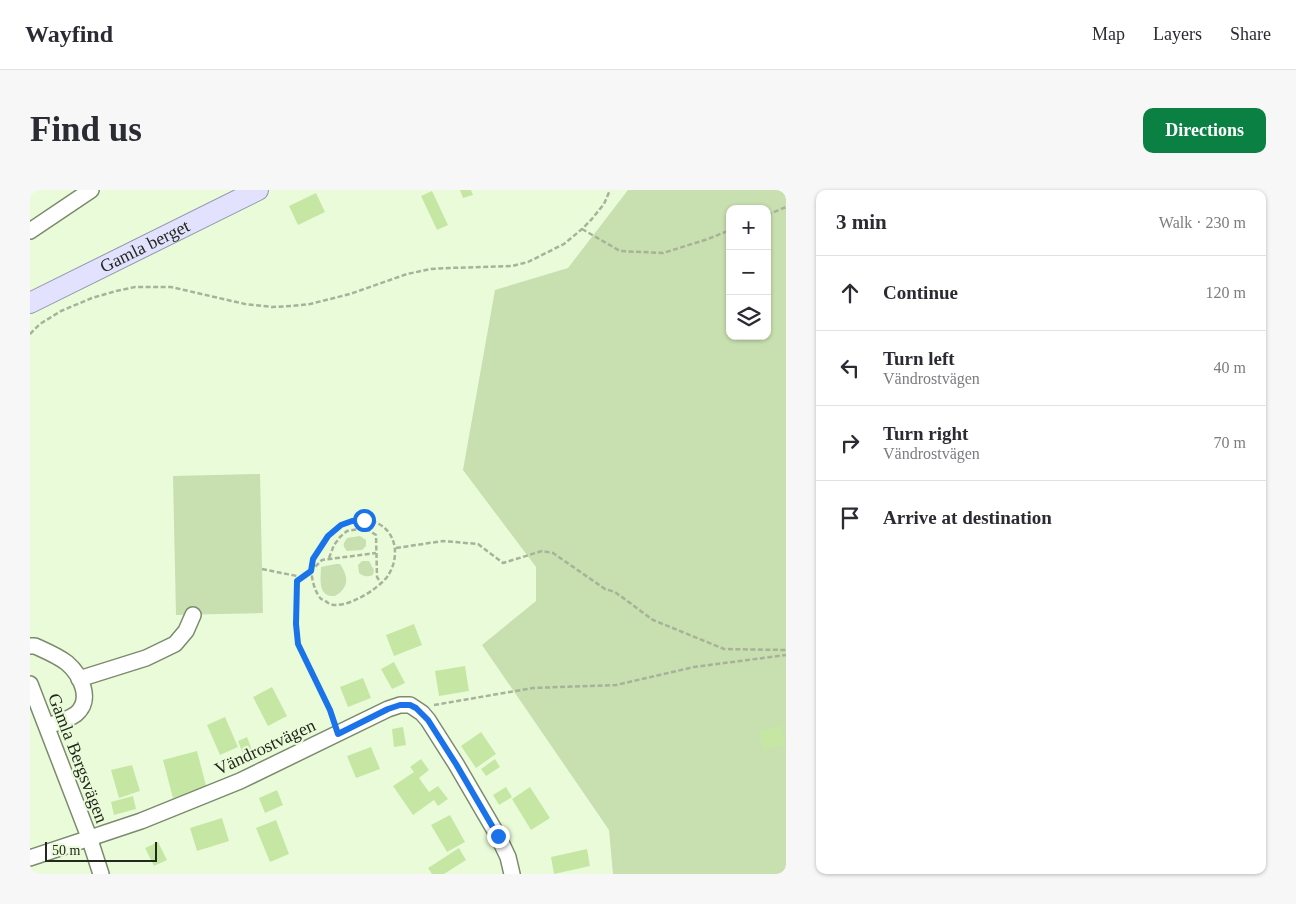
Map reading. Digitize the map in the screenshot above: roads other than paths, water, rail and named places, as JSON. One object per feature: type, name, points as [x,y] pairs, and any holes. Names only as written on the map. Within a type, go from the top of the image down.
[{"type":"main road","name":"Gamla berget","points":[[30,303],[258,190]]},
{"type":"street","points":[[30,231],[73,195],[92,190]]},
{"type":"street","points":[[80,679],[146,658],[174,644],[186,632],[193,615]]},
{"type":"street","points":[[30,646],[35,646],[67,663],[84,686],[85,701],[77,713],[47,726]]},
{"type":"street","name":"Gamla Bergsvägen","points":[[30,684],[89,837],[101,874]]},
{"type":"street","name":"Vändrostvägen","points":[[30,858],[141,821],[240,781],[388,709],[400,705],[410,705],[416,708],[428,720],[456,764],[498,836],[508,857],[512,874]]}]
